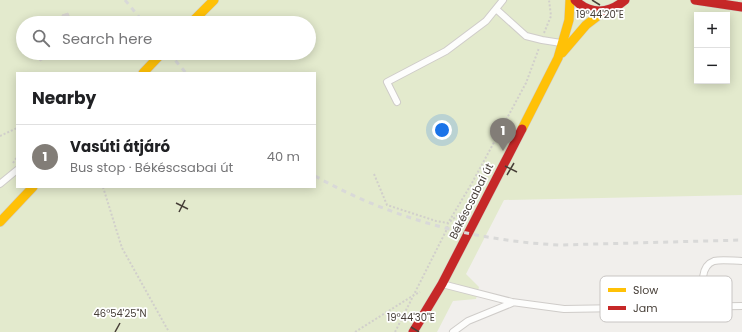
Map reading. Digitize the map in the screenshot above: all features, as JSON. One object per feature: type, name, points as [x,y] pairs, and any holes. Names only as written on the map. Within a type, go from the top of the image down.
[{"type":"street","points":[[198,16],[214,0]]},
{"type":"street","name":"Békéscsabai út","points":[[413,332],[442,284],[558,58],[569,20],[570,0]]},
{"type":"street","points":[[575,0],[584,8],[603,12]]},
{"type":"street","points":[[695,0],[742,7]]},
{"type":"street","name":"Békéscsabai út","points":[[558,58],[594,18],[603,12],[627,2]]},
{"type":"street","points":[[144,72],[155,60]]},
{"type":"street","points":[[0,222],[32,188]]},
{"type":"lane","points":[[397,102],[387,82],[446,51],[486,21],[502,0]]},
{"type":"lane","points":[[496,9],[526,36],[562,43]]},
{"type":"lane","points":[[1,181],[16,171]]},
{"type":"lane","points":[[703,276],[705,269],[710,263],[715,261],[742,261]]},
{"type":"lane","points":[[442,284],[512,302],[564,309],[600,308]]},
{"type":"lane","points":[[453,332],[468,321],[512,302]]},
{"type":"path","points":[[395,332],[447,229],[448,223],[472,183],[526,83],[551,16],[549,0]]},
{"type":"path","points":[[0,136],[16,128]]},
{"type":"path","points":[[374,174],[387,205],[436,221],[448,223],[462,212],[481,208]]},
{"type":"path","points":[[103,188],[122,248],[169,332]]},
{"type":"path","points":[[355,332],[421,292]]},
{"type":"green space","points":[[0,0],[742,0],[742,195],[504,200],[466,274],[479,287],[476,299],[453,301],[437,332],[0,332]]},
{"type":"building","points":[[68,13],[69,16],[62,16]]},
{"type":"railway","points":[[125,0],[138,16]]},
{"type":"railway","points":[[175,60],[185,72]]},
{"type":"railway","points":[[316,177],[373,204],[433,225],[528,243],[560,245],[742,240]]},
{"type":"traffic: slow","points":[[198,16],[214,0]]},
{"type":"traffic: slow","points":[[522,129],[558,58],[569,20],[570,0]]},
{"type":"traffic: slow","points":[[562,53],[586,25],[603,12]]},
{"type":"traffic: slow","points":[[144,72],[155,60]]},
{"type":"traffic: slow","points":[[0,222],[32,188]]},
{"type":"traffic: jam","points":[[575,0],[587,8],[600,11],[613,8],[625,0]]},
{"type":"traffic: jam","points":[[695,0],[742,7]]},
{"type":"traffic: jam","points":[[413,332],[442,284],[522,129]]},
{"type":"place","name":"Vasúti átjáró","points":[[503,151]]}]
